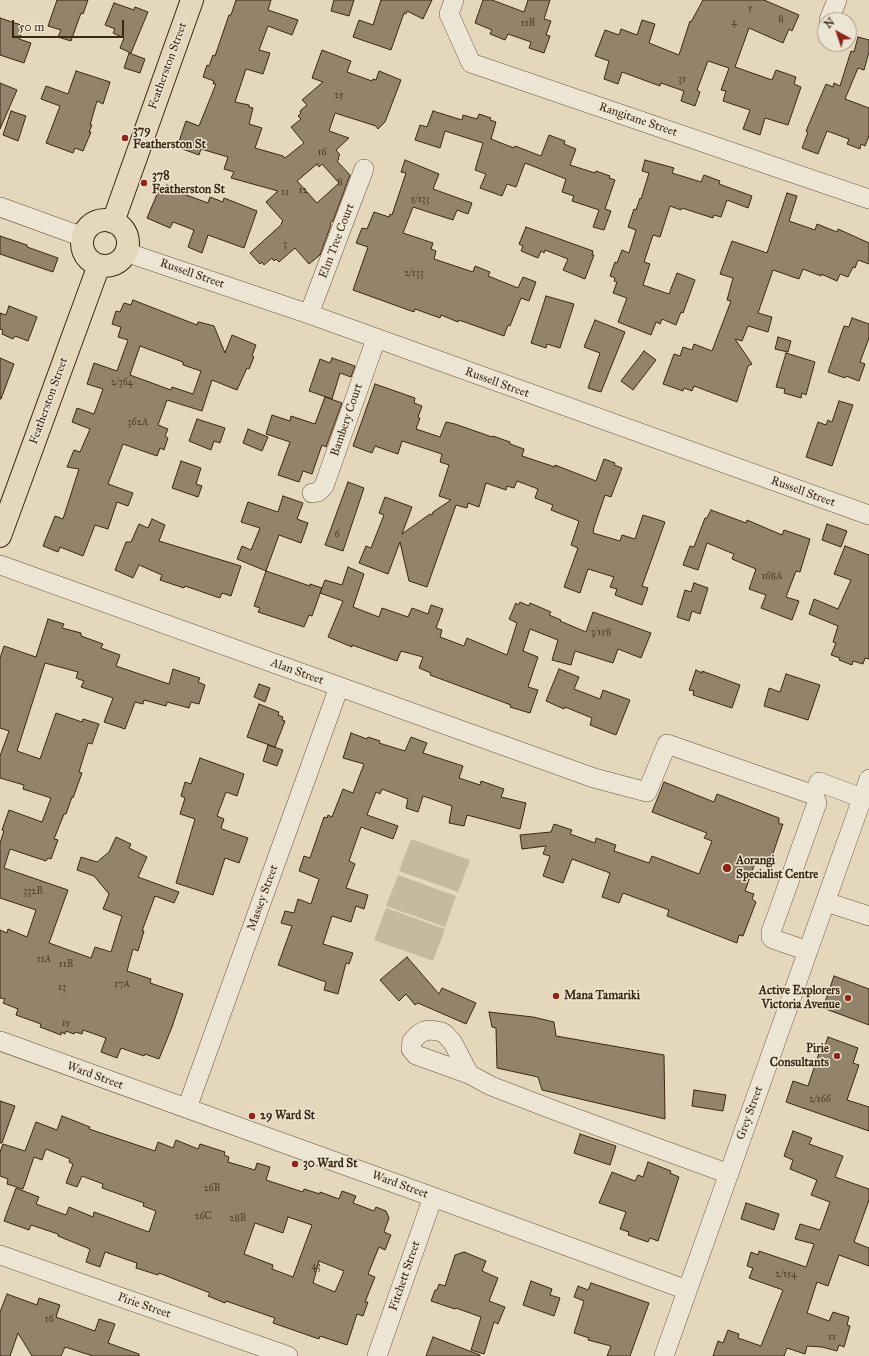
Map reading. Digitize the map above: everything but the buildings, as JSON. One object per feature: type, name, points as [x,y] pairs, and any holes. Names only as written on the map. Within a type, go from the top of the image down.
[{"type":"main road","name":"Featherston Street","points":[[113,222],[192,0]]},
{"type":"main road","points":[[107,220],[113,222],[121,227],[125,233],[127,241],[125,252],[119,261],[106,266],[99,265],[92,262],[87,257],[82,244],[83,236],[86,229],[92,224],[107,220]]},
{"type":"main road","name":"Featherston Street","points":[[0,536],[99,265]]},
{"type":"street","name":"Rangitane Street","points":[[454,0],[449,14],[471,63],[869,199]]},
{"type":"street","points":[[832,12],[836,0]]},
{"type":"street","name":"Elm Tree Court","points":[[309,314],[364,169]]},
{"type":"street","points":[[0,207],[83,236]]},
{"type":"street","name":"Russell Street","points":[[125,252],[309,314],[869,515]]},
{"type":"street","name":"Bambery Court","points":[[312,493],[318,492],[324,486],[376,339]]},
{"type":"street","name":"Alan Street","points":[[0,565],[594,778],[647,792],[667,744],[814,795]]},
{"type":"street","name":"Massey Street","points":[[187,1108],[339,687]]},
{"type":"street","name":"Grey Street","points":[[664,1356],[869,779]]},
{"type":"street","points":[[808,952],[771,938],[771,932],[817,803],[814,795],[819,782],[862,798]]},
{"type":"street","points":[[826,902],[869,916]]},
{"type":"street","name":"Ward Street","points":[[0,1041],[433,1196],[687,1290]]},
{"type":"street","points":[[469,1074],[491,1086],[728,1174]]},
{"type":"street","name":"Fitchett Street","points":[[377,1356],[433,1196]]},
{"type":"street","name":"Pirie Street","points":[[0,1255],[253,1350],[288,1356]]},
{"type":"shaded area","points":[[411,839],[470,860],[458,892],[399,871]]},
{"type":"shaded area","points":[[398,875],[456,896],[445,927],[386,906]]},
{"type":"shaded area","points":[[386,908],[445,929],[433,961],[374,940]]},
{"type":"place","name":"379 Featherston St","points":[[125,138]]},
{"type":"place","name":"378 Featherston St","points":[[144,183]]},
{"type":"place","name":"Aorangi Specialist Centre","points":[[727,868]]},
{"type":"place","name":"Mana Tamariki","points":[[556,996]]},
{"type":"place","name":"Active Explorers Victoria Avenue","points":[[848,998]]},
{"type":"place","name":"Pirie Consultants","points":[[837,1056]]},
{"type":"place","name":"29 Ward St","points":[[252,1116]]},
{"type":"place","name":"30 Ward St","points":[[295,1164]]}]
